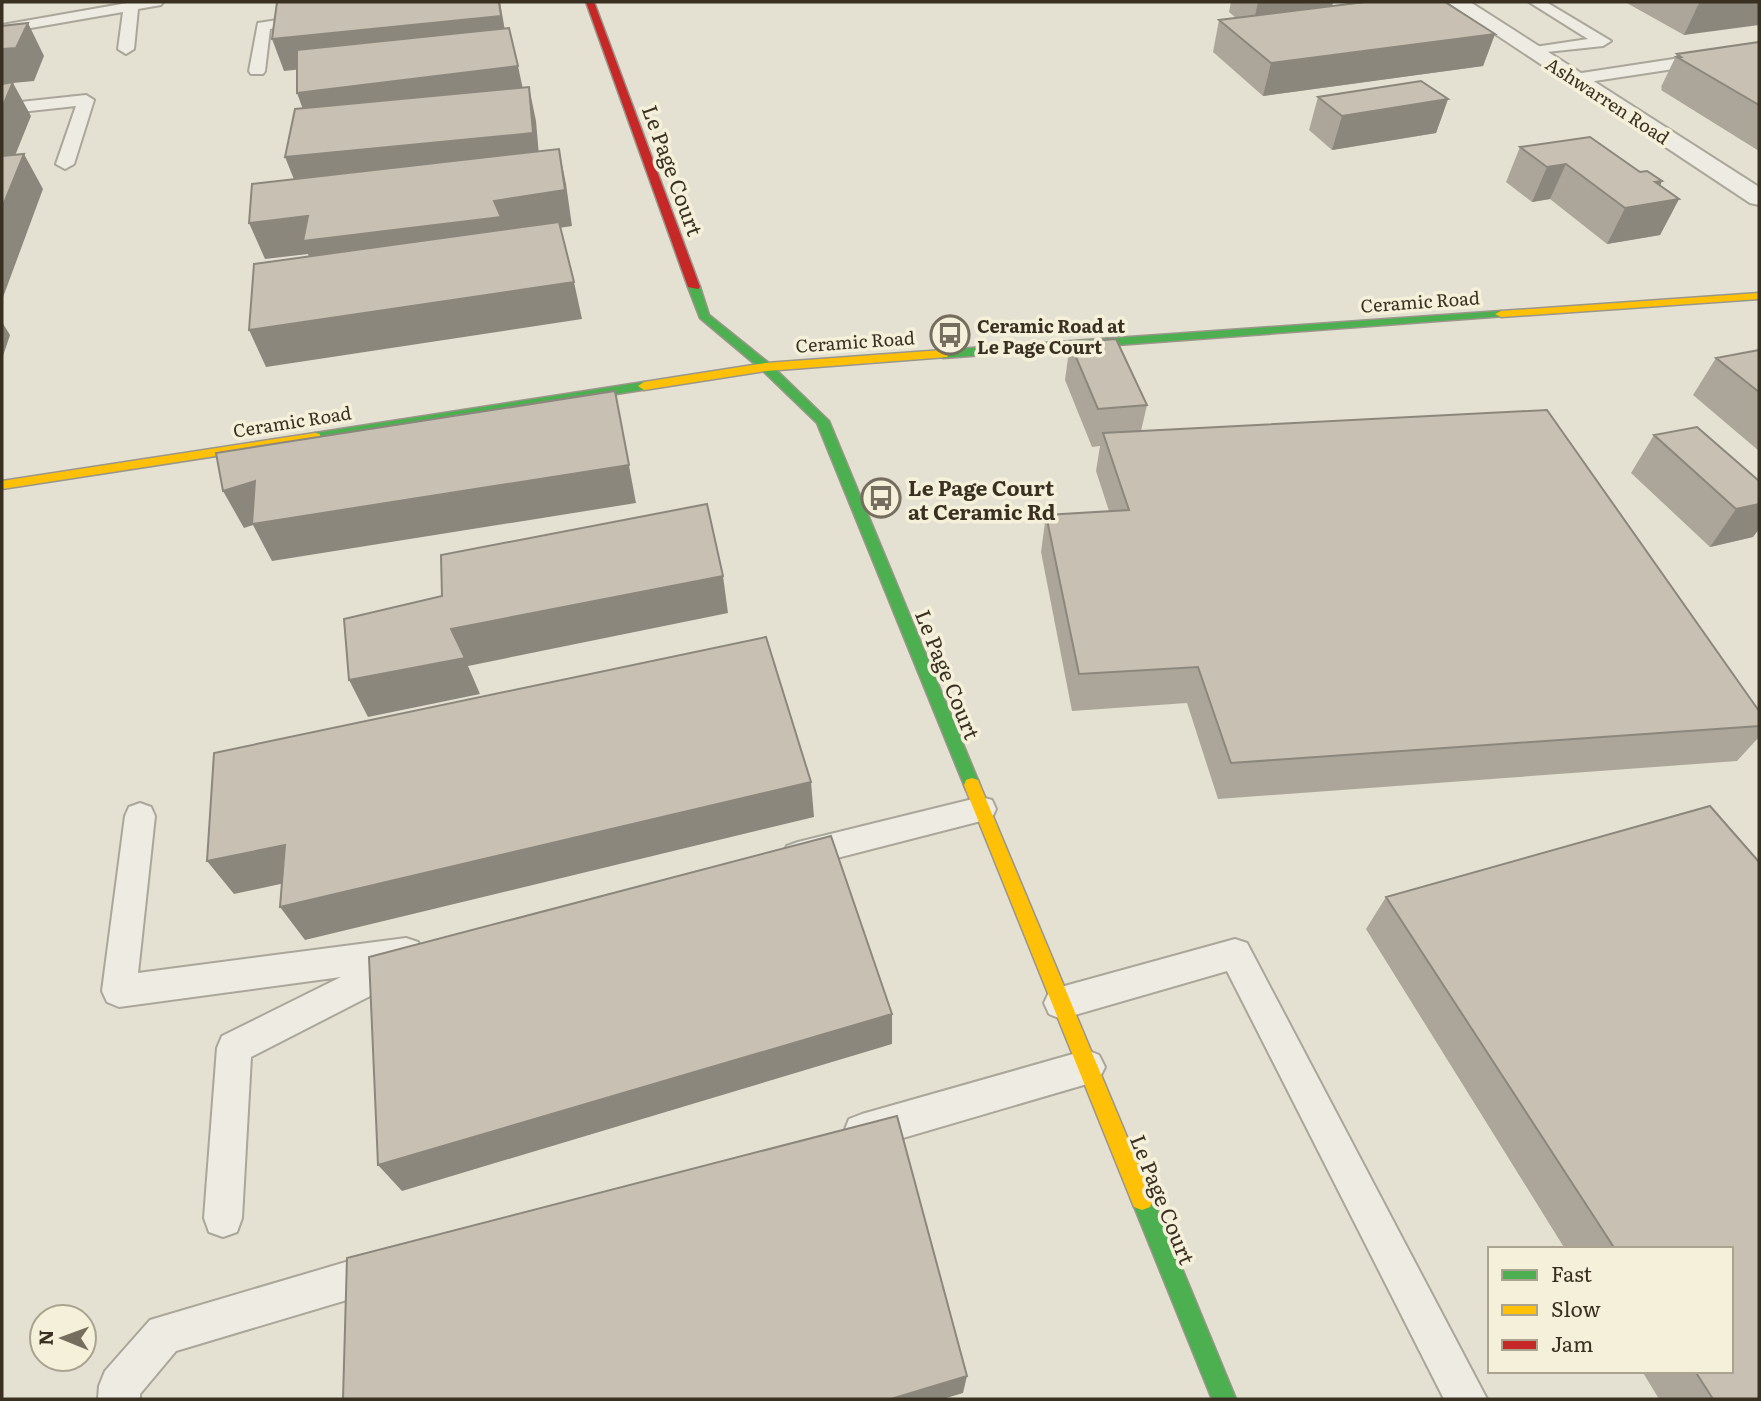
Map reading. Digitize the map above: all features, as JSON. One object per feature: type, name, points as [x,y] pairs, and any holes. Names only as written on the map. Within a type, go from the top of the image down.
[{"type":"street","name":"Le Page Court","points":[[590,2],[704,316],[766,367],[823,421],[1087,1066],[1212,1396]]},
{"type":"street","name":"Ashwarren Road","points":[[1457,2],[1759,198]]},
{"type":"street","name":"Ceramic Road","points":[[2,485],[766,367],[1759,296]]},
{"type":"lane","points":[[2,29],[156,2]]},
{"type":"lane","points":[[1533,51],[1603,41],[1536,2]]},
{"type":"lane","points":[[126,49],[131,7]]},
{"type":"lane","points":[[257,71],[263,26],[326,17]]},
{"type":"lane","points":[[1575,79],[1759,51]]},
{"type":"lane","points":[[2,109],[86,100],[65,164]]},
{"type":"lane","points":[[765,864],[981,809]]},
{"type":"lane","points":[[140,816],[119,991],[433,949],[234,1048],[223,1218]]},
{"type":"lane","points":[[1061,1003],[1235,954],[1466,1399]]},
{"type":"lane","points":[[832,1141],[1087,1066]]},
{"type":"lane","points":[[119,1399],[120,1386],[164,1334],[415,1262]]},
{"type":"building","points":[[277,2],[499,2],[501,16],[272,39]]},
{"type":"building","points":[[1365,2],[1445,2],[1495,34],[1271,63],[1219,20]]},
{"type":"building","points":[[28,23],[16,48],[2,49],[2,26]]},
{"type":"building","points":[[509,28],[518,66],[297,93],[297,50]]},
{"type":"building","points":[[1759,42],[1759,105],[1677,57],[1681,57],[1677,54]]},
{"type":"building","points":[[1421,81],[1448,99],[1342,116],[1318,97]]},
{"type":"building","points":[[13,82],[2,108],[2,84]]},
{"type":"building","points":[[529,87],[533,133],[285,157],[295,109]]},
{"type":"building","points":[[1590,137],[1640,172],[1647,171],[1662,181],[1655,182],[1679,199],[1625,208],[1566,164],[1547,167],[1520,147]]},
{"type":"building","points":[[559,149],[565,190],[494,201],[501,217],[303,241],[308,216],[249,223],[252,184]]},
{"type":"building","points":[[24,154],[2,208],[2,156]]},
{"type":"building","points":[[559,222],[574,282],[249,330],[254,264]]},
{"type":"building","points":[[1116,339],[1147,405],[1098,409],[1070,343]]},
{"type":"building","points":[[1759,350],[1759,392],[1716,358]]},
{"type":"building","points":[[615,391],[629,465],[252,524],[255,481],[223,491],[216,453]]},
{"type":"building","points":[[1547,410],[1759,711],[1759,726],[1231,763],[1198,667],[1079,674],[1046,515],[1129,510],[1103,433]]},
{"type":"building","points":[[1697,427],[1759,481],[1759,504],[1736,509],[1654,435]]},
{"type":"building","points":[[707,504],[723,576],[451,629],[465,658],[349,680],[344,619],[442,596],[441,555]]},
{"type":"building","points":[[766,637],[811,782],[280,907],[285,845],[207,861],[214,753]]},
{"type":"building","points":[[1710,806],[1759,862],[1759,1399],[1713,1399],[1696,1373],[1733,1373],[1733,1247],[1614,1247],[1386,897]]},
{"type":"building","points":[[831,836],[892,1014],[378,1165],[369,957]]},
{"type":"building","points":[[897,1116],[967,1376],[891,1399],[343,1399],[347,1258]]},
{"type":"traffic: fast","points":[[694,287],[704,316],[766,367],[823,421],[972,785]]},
{"type":"traffic: fast","points":[[943,354],[1501,314]]},
{"type":"traffic: fast","points":[[315,437],[644,386]]},
{"type":"traffic: fast","points":[[1142,1199],[1224,1399]]},
{"type":"traffic: slow","points":[[1501,314],[1759,296]]},
{"type":"traffic: slow","points":[[644,386],[766,367],[943,354]]},
{"type":"traffic: slow","points":[[2,485],[315,437]]},
{"type":"traffic: slow","points":[[972,785],[1142,1199]]},
{"type":"traffic: jam","points":[[590,2],[694,287]]},
{"type":"place","name":"Ceramic Road at Le Page Court","points":[[950,335]]},
{"type":"place","name":"Le Page Court at Ceramic Rd","points":[[881,498]]}]
